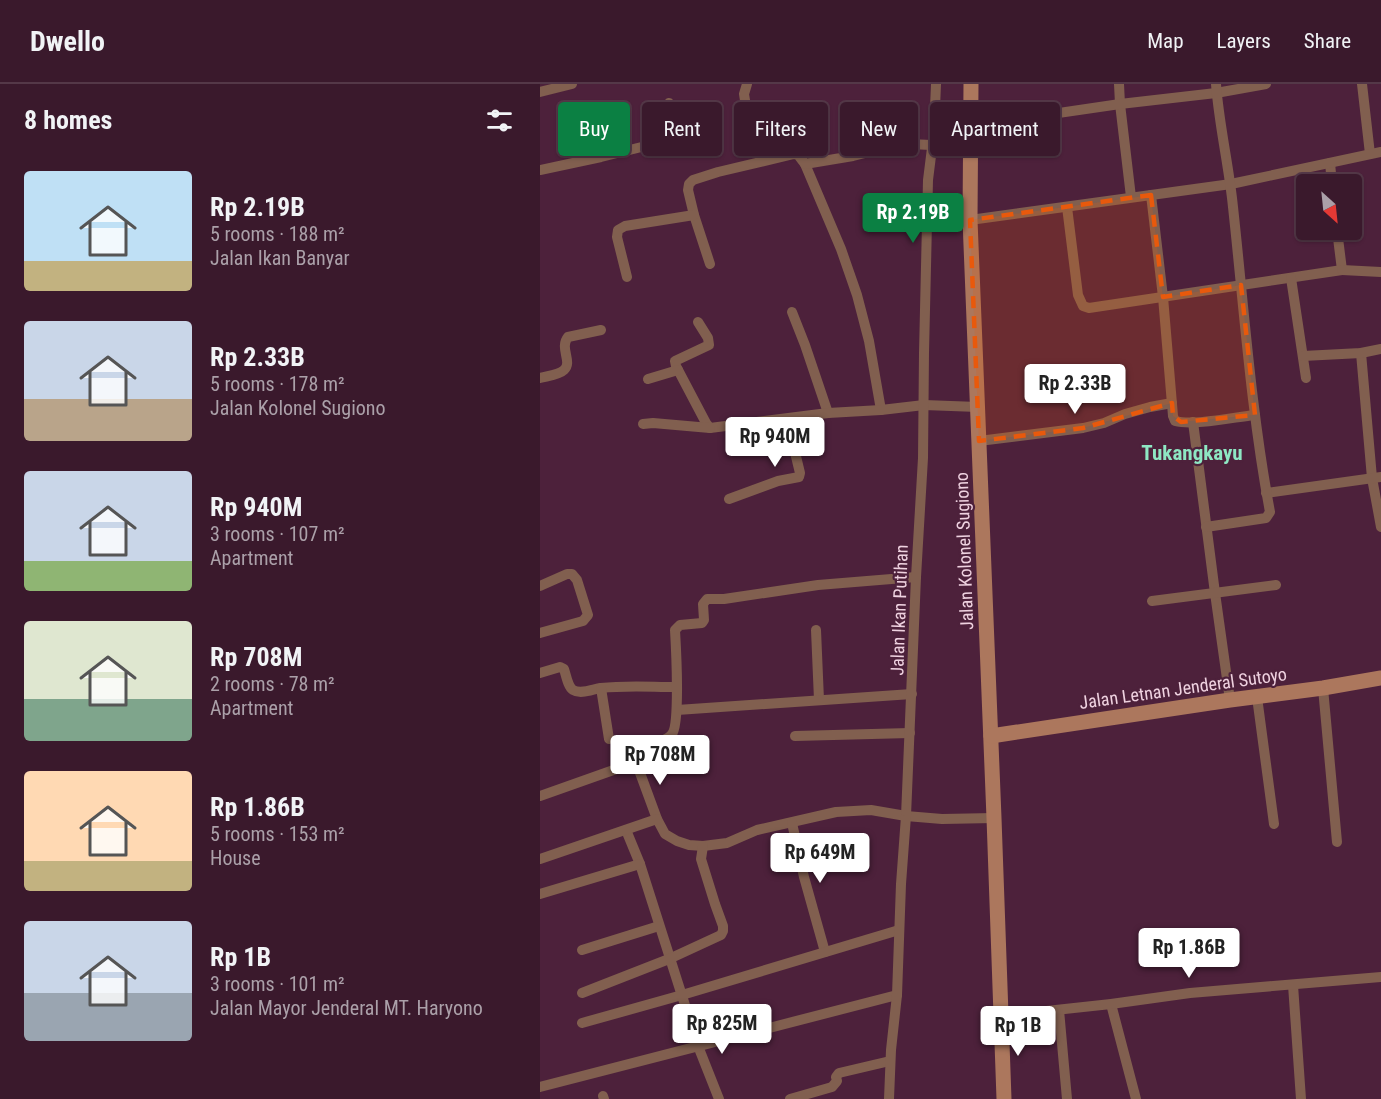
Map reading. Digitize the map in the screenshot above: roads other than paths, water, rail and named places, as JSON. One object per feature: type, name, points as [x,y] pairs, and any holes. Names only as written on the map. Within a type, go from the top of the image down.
[{"type":"main road","name":"Jalan Kolonel Sugiono","points":[[971,84],[971,102]]},
{"type":"main road","name":"Jalan Kolonel Sugiono","points":[[970,156],[970,220],[1004,1099]]},
{"type":"main road","name":"Jalan Letnan Jenderal Sutoyo","points":[[991,736],[1381,678]]},
{"type":"street","points":[[540,92],[572,84]]},
{"type":"street","points":[[745,102],[744,94],[747,84]]},
{"type":"street","name":"Jalan Ikan Putihan","points":[[935,102],[936,84]]},
{"type":"street","points":[[1119,84],[1131,197]]},
{"type":"street","points":[[1060,113],[1216,89],[1266,84]]},
{"type":"street","points":[[970,220],[1231,184],[1376,153],[1362,84]]},
{"type":"street","points":[[1206,526],[1266,518],[1270,512],[1255,415],[1231,184],[1216,89]]},
{"type":"street","points":[[805,164],[893,146],[930,145]]},
{"type":"street","points":[[540,170],[642,147]]},
{"type":"street","points":[[710,264],[694,215],[688,190],[689,184],[693,180],[718,172],[798,154],[805,164],[842,249],[869,341],[882,410]]},
{"type":"street","name":"Jalan Ikan Putihan","points":[[889,1099],[890,1061],[897,995],[898,930],[906,816],[923,458],[930,156]]},
{"type":"street","points":[[1329,163],[1331,174]]},
{"type":"street","points":[[1151,195],[1163,297],[1173,416],[1176,421],[1193,422],[1255,415]]},
{"type":"street","points":[[1067,207],[1078,295],[1083,306],[1089,308],[1342,270],[1381,272]]},
{"type":"street","points":[[627,277],[617,237],[618,230],[625,226],[694,215]]},
{"type":"street","points":[[1338,240],[1342,270]]},
{"type":"street","points":[[1291,278],[1306,378]]},
{"type":"street","points":[[792,312],[828,413]]},
{"type":"street","points":[[698,322],[708,338],[709,345],[675,361],[710,428]]},
{"type":"street","points":[[540,378],[566,368],[563,345],[568,337],[601,330]]},
{"type":"street","points":[[1303,356],[1361,353],[1381,349]]},
{"type":"street","points":[[1361,353],[1381,527]]},
{"type":"street","points":[[648,380],[678,370]]},
{"type":"street","points":[[979,441],[1083,428],[1149,407],[1172,403]]},
{"type":"street","points":[[643,424],[710,428],[828,413],[924,405],[978,407]]},
{"type":"street","points":[[729,499],[799,477],[787,419]]},
{"type":"street","points":[[1193,422],[1230,700]]},
{"type":"street","points":[[1266,493],[1377,478]]},
{"type":"street","points":[[540,586],[572,574],[577,579],[588,615],[584,621],[540,633]]},
{"type":"street","points":[[540,796],[636,762],[647,748],[672,735],[676,710],[675,630],[680,625],[702,623],[704,620],[703,604],[707,599],[724,599],[818,585],[916,577]]},
{"type":"street","points":[[1152,601],[1276,585]]},
{"type":"street","points":[[816,630],[819,700]]},
{"type":"street","points":[[540,673],[562,667],[570,687],[582,692],[629,686],[676,687]]},
{"type":"street","points":[[1323,687],[1337,842]]},
{"type":"street","points":[[602,688],[609,740]]},
{"type":"street","points":[[676,710],[912,694]]},
{"type":"street","points":[[1257,697],[1274,824]]},
{"type":"street","points":[[795,736],[910,733]]},
{"type":"street","points":[[636,762],[657,819],[665,834],[689,845],[727,843],[757,830],[836,812],[871,810],[942,819],[994,818]]},
{"type":"street","points":[[540,859],[657,819]]},
{"type":"street","points":[[792,823],[825,952]]},
{"type":"street","points":[[626,830],[640,864],[698,1046],[719,1099]]},
{"type":"street","points":[[582,993],[669,959],[721,935],[723,926],[702,859],[703,846]]},
{"type":"street","points":[[540,894],[640,864]]},
{"type":"street","points":[[582,950],[659,926]]},
{"type":"street","points":[[582,1023],[898,930]]},
{"type":"street","points":[[1000,1016],[1191,993],[1381,977]]},
{"type":"street","points":[[1293,985],[1301,1099]]},
{"type":"street","points":[[540,1087],[897,995]]},
{"type":"street","points":[[1111,1004],[1136,1099]]},
{"type":"street","points":[[1059,1010],[1066,1099]]},
{"type":"street","points":[[790,1099],[832,1087],[839,1073],[890,1061]]},
{"type":"district","name":"Tukangkayu","points":[[1192,453]]}]
